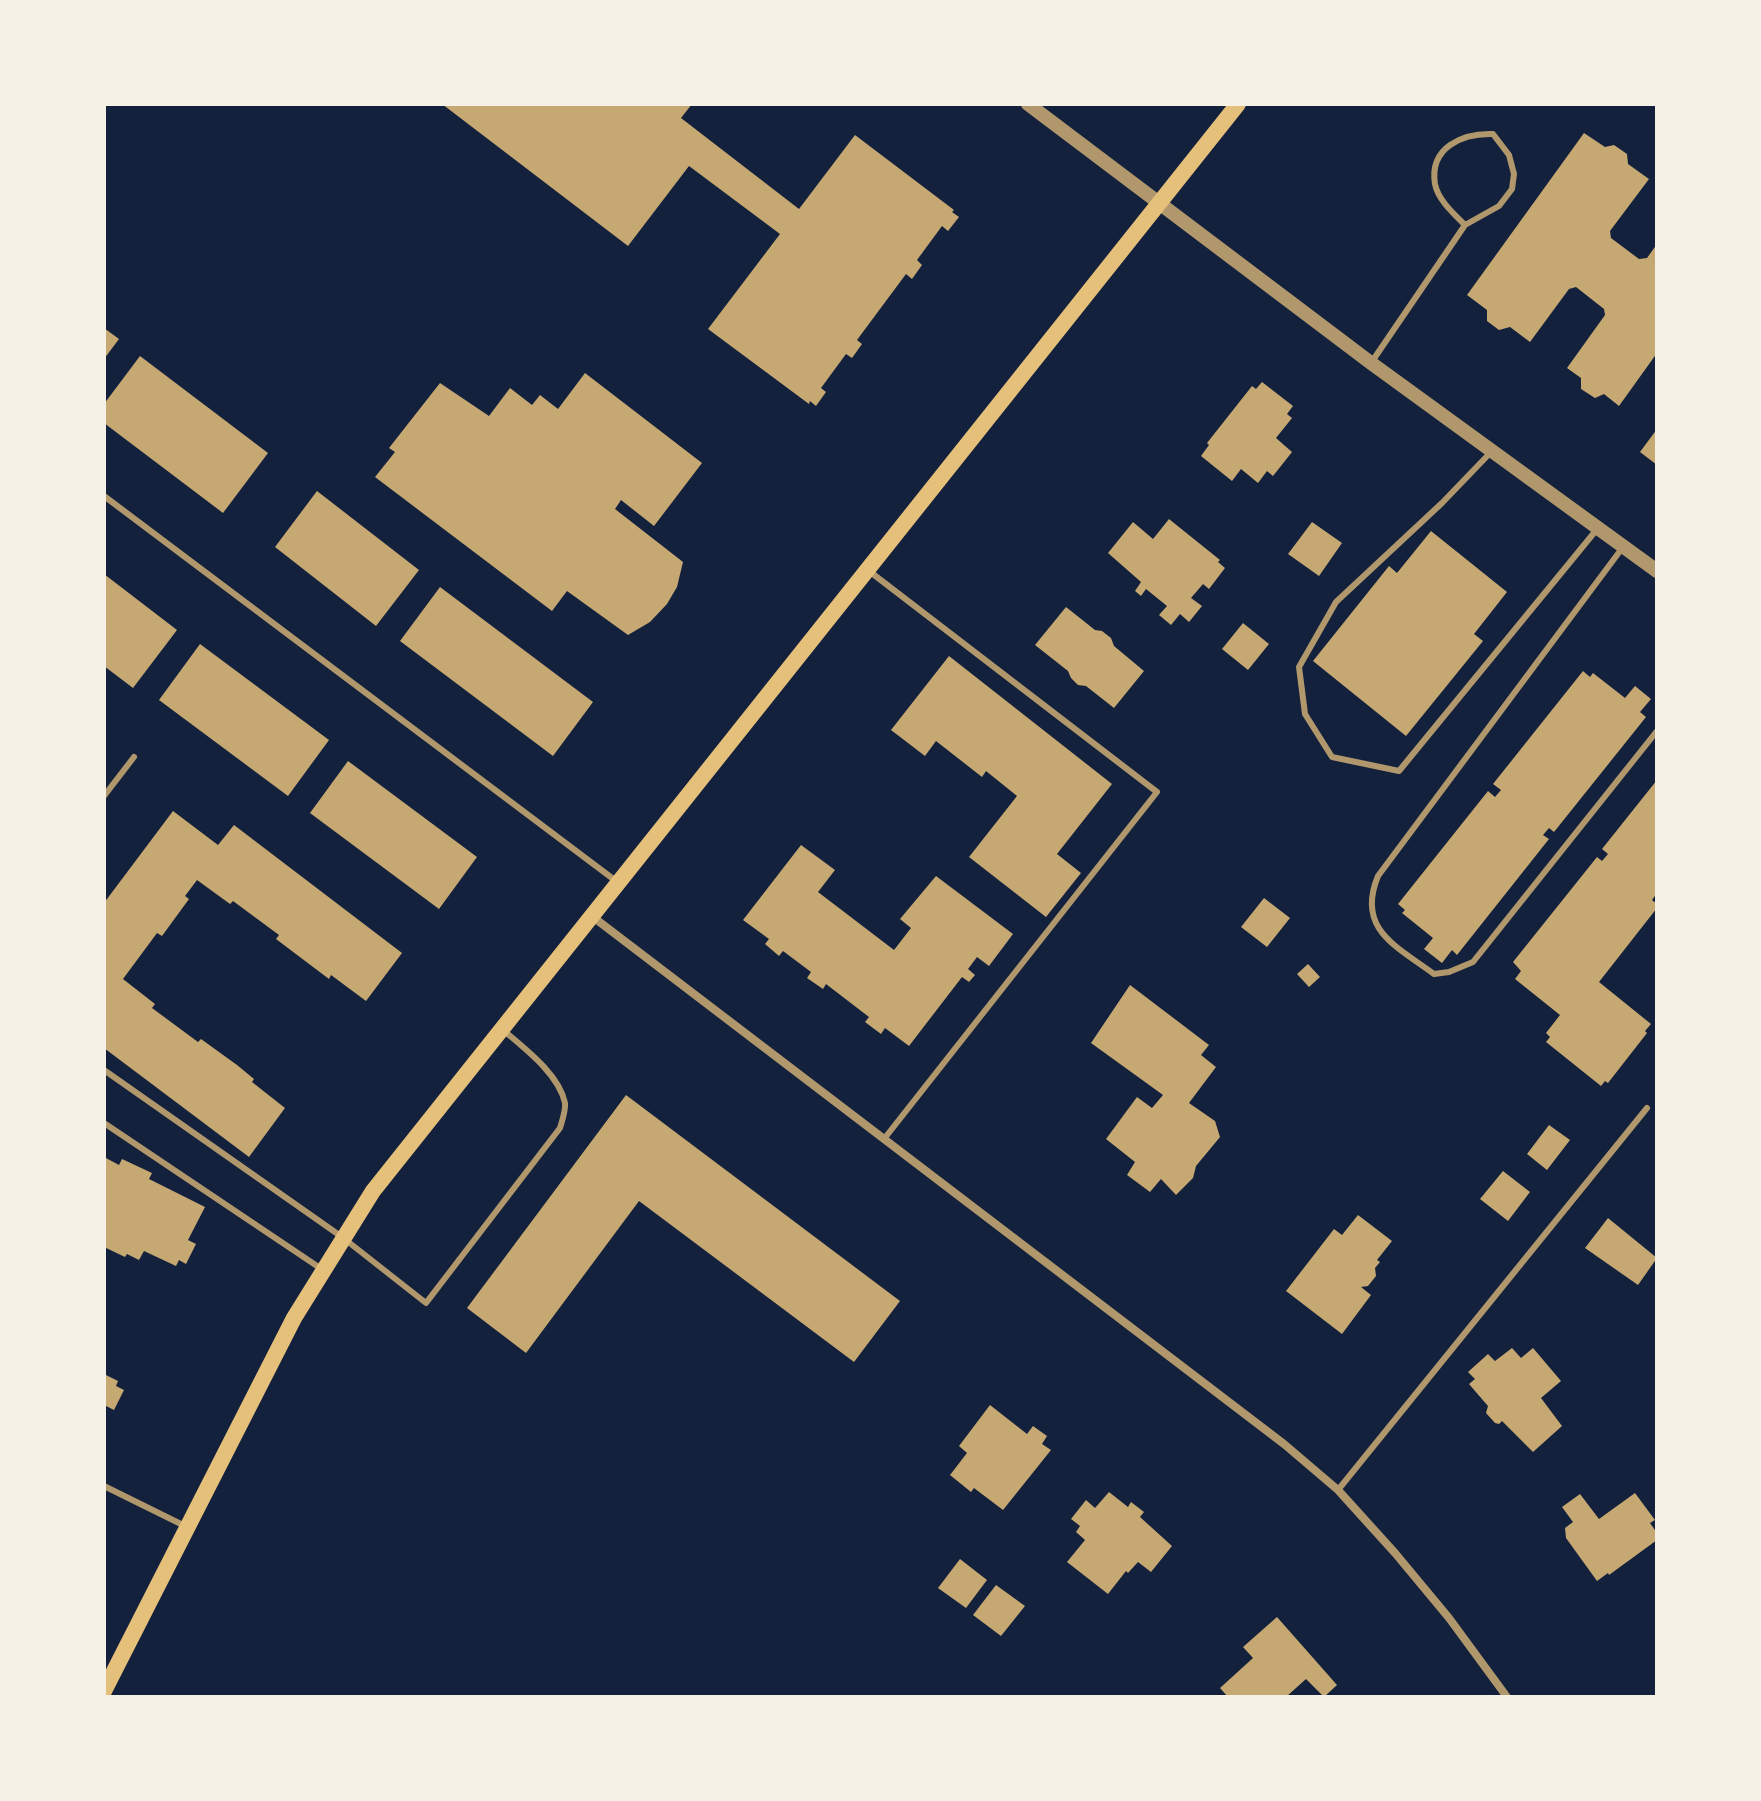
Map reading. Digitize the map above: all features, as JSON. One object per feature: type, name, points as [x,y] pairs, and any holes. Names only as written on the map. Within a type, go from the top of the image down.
[{"type":"main road","points":[[104,1691],[294,1318],[373,1191],[1238,104]]},
{"type":"street","points":[[1028,104],[1371,363],[1657,571]]},
{"type":"street","points":[[593,917],[1272,1435],[1338,1490],[1449,1618],[1507,1697]]},
{"type":"lane","points":[[1371,363],[1465,225],[1499,206],[1512,189],[1514,174],[1509,155],[1493,134],[1457,139],[1442,151],[1438,162],[1436,187],[1449,210],[1465,225]]},
{"type":"lane","points":[[1492,451],[1442,503],[1336,602],[1299,667],[1305,714],[1332,757],[1399,771],[1598,528]]},
{"type":"lane","points":[[104,496],[619,883]]},
{"type":"lane","points":[[1623,547],[1378,876],[1369,896],[1372,919],[1390,941],[1434,974],[1449,972],[1473,962],[1657,731]]},
{"type":"lane","points":[[868,570],[1157,792],[884,1139]]},
{"type":"lane","points":[[104,796],[134,757]]},
{"type":"lane","points":[[104,1070],[342,1237],[426,1303],[560,1128],[565,1104],[552,1079],[536,1058],[503,1030]]},
{"type":"lane","points":[[1338,1490],[1647,1108]]},
{"type":"lane","points":[[104,1123],[323,1270]]},
{"type":"lane","points":[[104,1486],[187,1527]]},
{"type":"building","points":[[442,104],[692,104],[681,118],[799,209],[855,135],[954,210],[952,212],[959,217],[948,231],[942,226],[917,260],[922,265],[912,279],[906,274],[857,340],[862,344],[852,358],[846,354],[821,388],[826,392],[816,406],[810,401],[809,404],[708,329],[780,234],[689,166],[628,246]]},
{"type":"building","points":[[1584,133],[1605,147],[1614,145],[1627,154],[1628,164],[1649,179],[1610,231],[1611,238],[1639,259],[1647,258],[1657,244],[1657,353],[1619,406],[1604,394],[1595,398],[1581,389],[1581,378],[1567,368],[1605,315],[1604,309],[1576,287],[1569,289],[1530,342],[1510,327],[1499,330],[1487,321],[1487,310],[1467,295]]},
{"type":"building","points":[[104,328],[119,339],[104,359]]},
{"type":"building","points":[[140,356],[268,453],[223,513],[104,423],[104,404]]},
{"type":"building","points":[[585,373],[702,463],[654,526],[621,500],[615,509],[683,562],[677,587],[667,604],[650,622],[628,635],[567,591],[552,611],[375,477],[395,452],[389,448],[440,383],[489,416],[510,388],[532,405],[540,395],[558,409]]},
{"type":"building","points":[[1262,382],[1293,406],[1287,414],[1292,418],[1276,438],[1292,452],[1273,476],[1267,471],[1258,483],[1241,469],[1232,481],[1201,456],[1209,445],[1207,443],[1252,386],[1256,389]]},
{"type":"building","points":[[1657,429],[1657,465],[1640,452]]},
{"type":"building","points":[[317,491],[419,570],[376,626],[275,547]]},
{"type":"building","points":[[1169,519],[1220,560],[1218,562],[1225,568],[1209,589],[1203,584],[1191,598],[1202,606],[1189,622],[1180,614],[1171,625],[1159,615],[1167,606],[1146,589],[1141,596],[1135,591],[1141,582],[1108,553],[1133,522],[1153,539]]},
{"type":"building","points":[[1312,522],[1342,543],[1319,576],[1288,554]]},
{"type":"building","points":[[1431,531],[1507,592],[1474,634],[1483,641],[1406,736],[1313,661],[1389,566],[1397,573]]},
{"type":"building","points":[[104,574],[177,630],[133,688],[104,666]]},
{"type":"building","points":[[440,587],[593,702],[553,756],[400,641]]},
{"type":"building","points":[[1066,607],[1095,630],[1111,638],[1114,646],[1144,671],[1114,708],[1086,686],[1078,685],[1068,671],[1035,645]]},
{"type":"building","points":[[1243,623],[1269,644],[1248,670],[1222,649]]},
{"type":"building","points":[[200,644],[329,740],[288,796],[159,700]]},
{"type":"building","points":[[949,656],[1112,784],[1057,854],[1081,873],[1046,917],[969,857],[1017,796],[986,771],[982,777],[936,741],[925,756],[891,730]]},
{"type":"building","points":[[1583,671],[1590,677],[1593,673],[1625,698],[1635,686],[1651,699],[1640,712],[1646,717],[1554,832],[1549,828],[1543,835],[1549,839],[1457,955],[1452,950],[1442,963],[1424,949],[1433,938],[1402,913],[1405,910],[1398,904],[1488,791],[1495,797],[1501,790],[1493,784]]},
{"type":"building","points":[[348,761],[477,857],[439,909],[310,813]]},
{"type":"building","points":[[1657,780],[1657,893],[1652,900],[1657,908],[1599,982],[1651,1024],[1608,1083],[1605,1081],[1601,1086],[1546,1042],[1550,1037],[1546,1033],[1560,1015],[1515,979],[1521,971],[1513,962],[1597,857],[1602,861],[1608,854],[1602,849]]},
{"type":"building","points":[[173,811],[218,845],[234,825],[402,953],[366,1001],[331,975],[329,979],[276,939],[279,935],[233,901],[230,904],[197,880],[185,896],[189,899],[162,936],[157,933],[123,979],[155,1004],[152,1008],[198,1042],[201,1039],[237,1065],[254,1079],[252,1082],[285,1108],[249,1157],[104,1048],[104,903]]},
{"type":"building","points":[[801,845],[835,870],[818,892],[894,950],[911,928],[900,919],[936,876],[1013,934],[989,966],[977,957],[968,969],[975,975],[969,982],[962,977],[909,1046],[885,1028],[881,1034],[865,1022],[869,1017],[826,984],[823,989],[807,978],[811,972],[783,951],[779,956],[765,944],[769,939],[743,920]]},
{"type":"building","points":[[1264,898],[1290,918],[1267,947],[1241,927]]},
{"type":"building","points":[[1308,964],[1320,977],[1309,987],[1297,974]]},
{"type":"building","points":[[1130,985],[1209,1045],[1201,1055],[1216,1067],[1189,1103],[1215,1121],[1220,1137],[1196,1166],[1193,1178],[1176,1195],[1161,1179],[1150,1192],[1127,1175],[1135,1162],[1106,1139],[1137,1097],[1152,1108],[1163,1095],[1091,1043]]},
{"type":"building","points":[[626,1095],[900,1301],[854,1362],[639,1201],[526,1353],[467,1308]]},
{"type":"building","points":[[1549,1125],[1570,1140],[1547,1170],[1527,1154]]},
{"type":"building","points":[[104,1157],[119,1165],[122,1159],[152,1173],[149,1179],[205,1207],[188,1240],[196,1244],[186,1264],[179,1260],[176,1266],[144,1251],[139,1260],[104,1247]]},
{"type":"building","points":[[1503,1171],[1530,1192],[1508,1221],[1480,1199]]},
{"type":"building","points":[[1358,1215],[1392,1241],[1377,1260],[1380,1262],[1375,1268],[1376,1276],[1368,1286],[1361,1287],[1371,1295],[1342,1334],[1286,1291],[1334,1229],[1342,1235]]},
{"type":"building","points":[[1608,1218],[1657,1258],[1638,1285],[1585,1248]]},
{"type":"building","points":[[1512,1348],[1521,1358],[1533,1348],[1561,1381],[1541,1398],[1562,1426],[1533,1452],[1502,1421],[1495,1423],[1486,1413],[1488,1406],[1469,1384],[1475,1379],[1468,1372],[1488,1354],[1495,1361]]},
{"type":"building","points":[[104,1374],[118,1381],[116,1386],[124,1390],[114,1410],[106,1406],[104,1410]]},
{"type":"building","points":[[990,1405],[1027,1434],[1033,1426],[1047,1436],[1042,1444],[1051,1450],[1003,1510],[974,1488],[971,1492],[950,1475],[967,1453],[959,1446]]},
{"type":"building","points":[[1109,1492],[1128,1507],[1131,1502],[1144,1512],[1140,1517],[1172,1546],[1151,1572],[1138,1562],[1128,1573],[1126,1571],[1108,1594],[1067,1562],[1085,1540],[1076,1532],[1080,1526],[1071,1519],[1086,1500],[1095,1508]]},
{"type":"building","points":[[1635,1493],[1655,1520],[1650,1523],[1657,1533],[1657,1540],[1597,1581],[1566,1538],[1565,1528],[1573,1522],[1562,1507],[1580,1494],[1599,1519]]},
{"type":"building","points":[[960,1559],[987,1580],[966,1608],[938,1588]]},
{"type":"building","points":[[996,1585],[1025,1606],[1001,1636],[973,1615]]},
{"type":"building","points":[[1277,1617],[1337,1685],[1324,1697],[1306,1679],[1286,1697],[1228,1697],[1220,1688],[1253,1658],[1243,1647]]}]
